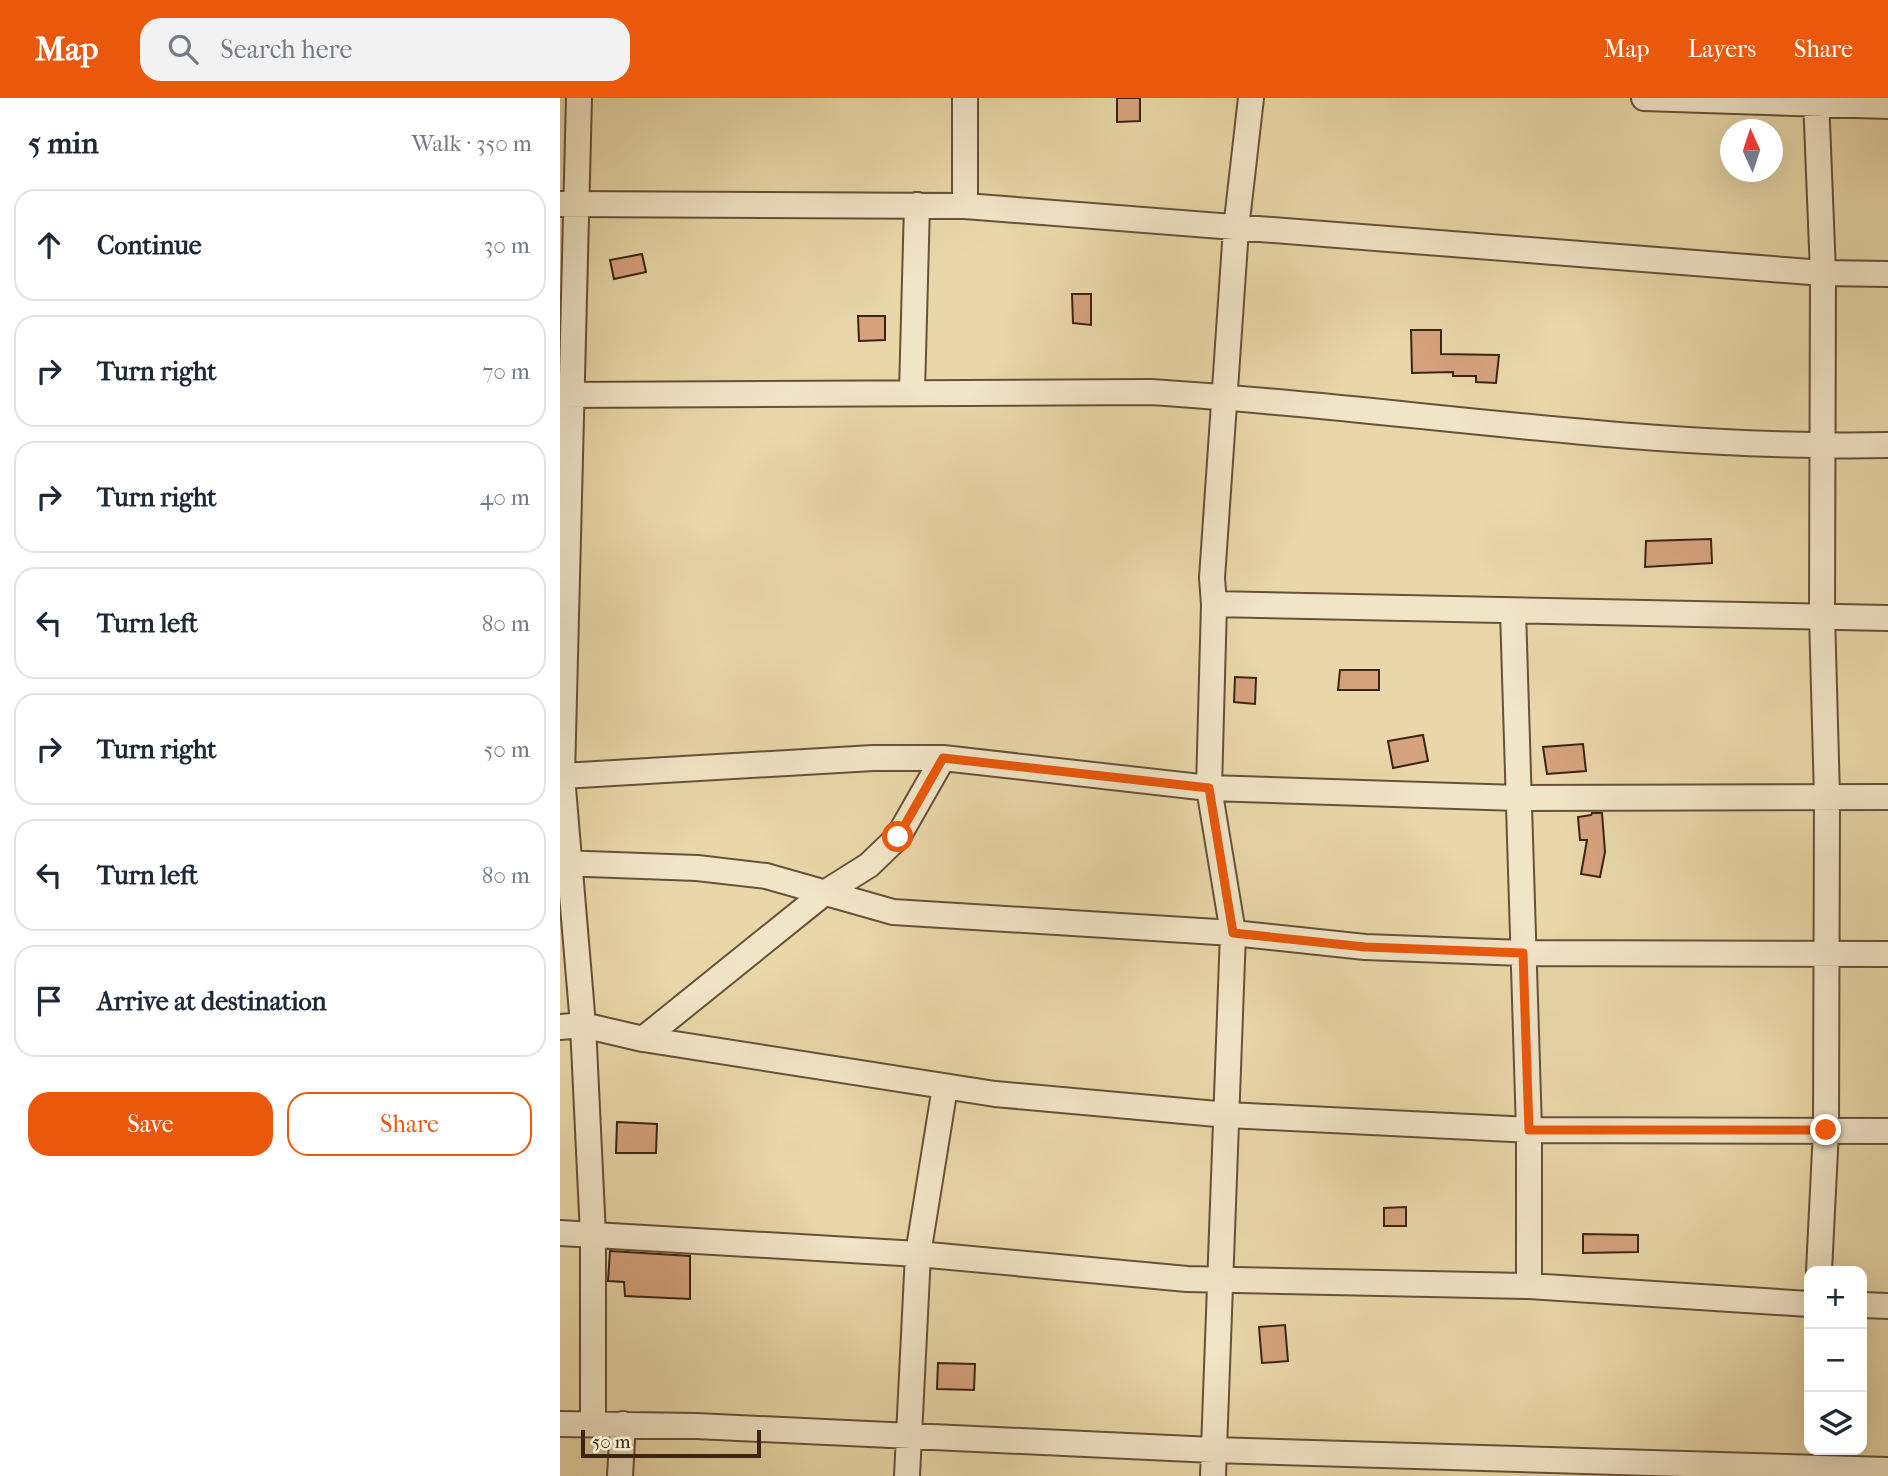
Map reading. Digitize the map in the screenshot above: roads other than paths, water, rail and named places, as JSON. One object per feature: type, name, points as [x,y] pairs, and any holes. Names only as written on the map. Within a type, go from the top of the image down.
[{"type":"street","points":[[579,98],[567,204],[561,705],[571,1026],[593,1235],[593,1424]]},
{"type":"street","points":[[965,98],[965,206]]},
{"type":"street","points":[[1213,1476],[1218,1280],[1228,1115],[1233,933],[1209,788],[1214,604],[1212,579],[1236,229],[1251,98]]},
{"type":"street","points":[[1644,98],[1816,100],[1888,106]]},
{"type":"street","points":[[1816,100],[1823,273],[1822,615],[1827,797],[1826,1130],[1818,1266]]},
{"type":"street","points":[[567,204],[965,206],[1823,273],[1888,274]]},
{"type":"street","points":[[912,392],[917,205]]},
{"type":"street","points":[[565,395],[1150,392],[1224,397],[1556,432],[1824,446],[1888,445]]},
{"type":"street","points":[[1214,604],[1888,618]]},
{"type":"street","points":[[1513,611],[1529,1130],[1529,1286]]},
{"type":"street","points":[[562,776],[873,758],[943,758],[1209,788],[1518,798],[1888,797]]},
{"type":"street","points":[[643,1039],[824,894],[869,865],[898,837],[943,758]]},
{"type":"street","points":[[565,863],[728,871],[766,876],[893,912],[1233,933],[1365,947],[1523,953],[1888,954]]},
{"type":"street","points":[[571,1026],[945,1087],[1228,1115],[1529,1130],[1888,1131]]},
{"type":"street","points":[[907,1476],[918,1254],[945,1087]]},
{"type":"street","points":[[560,1233],[918,1254],[1218,1280],[1529,1286],[1804,1304]]},
{"type":"street","points":[[1867,1305],[1888,1306]]},
{"type":"street","points":[[560,1424],[623,1424],[1213,1450],[1816,1464],[1888,1470]]},
{"type":"street","points":[[620,1476],[623,1424]]}]
